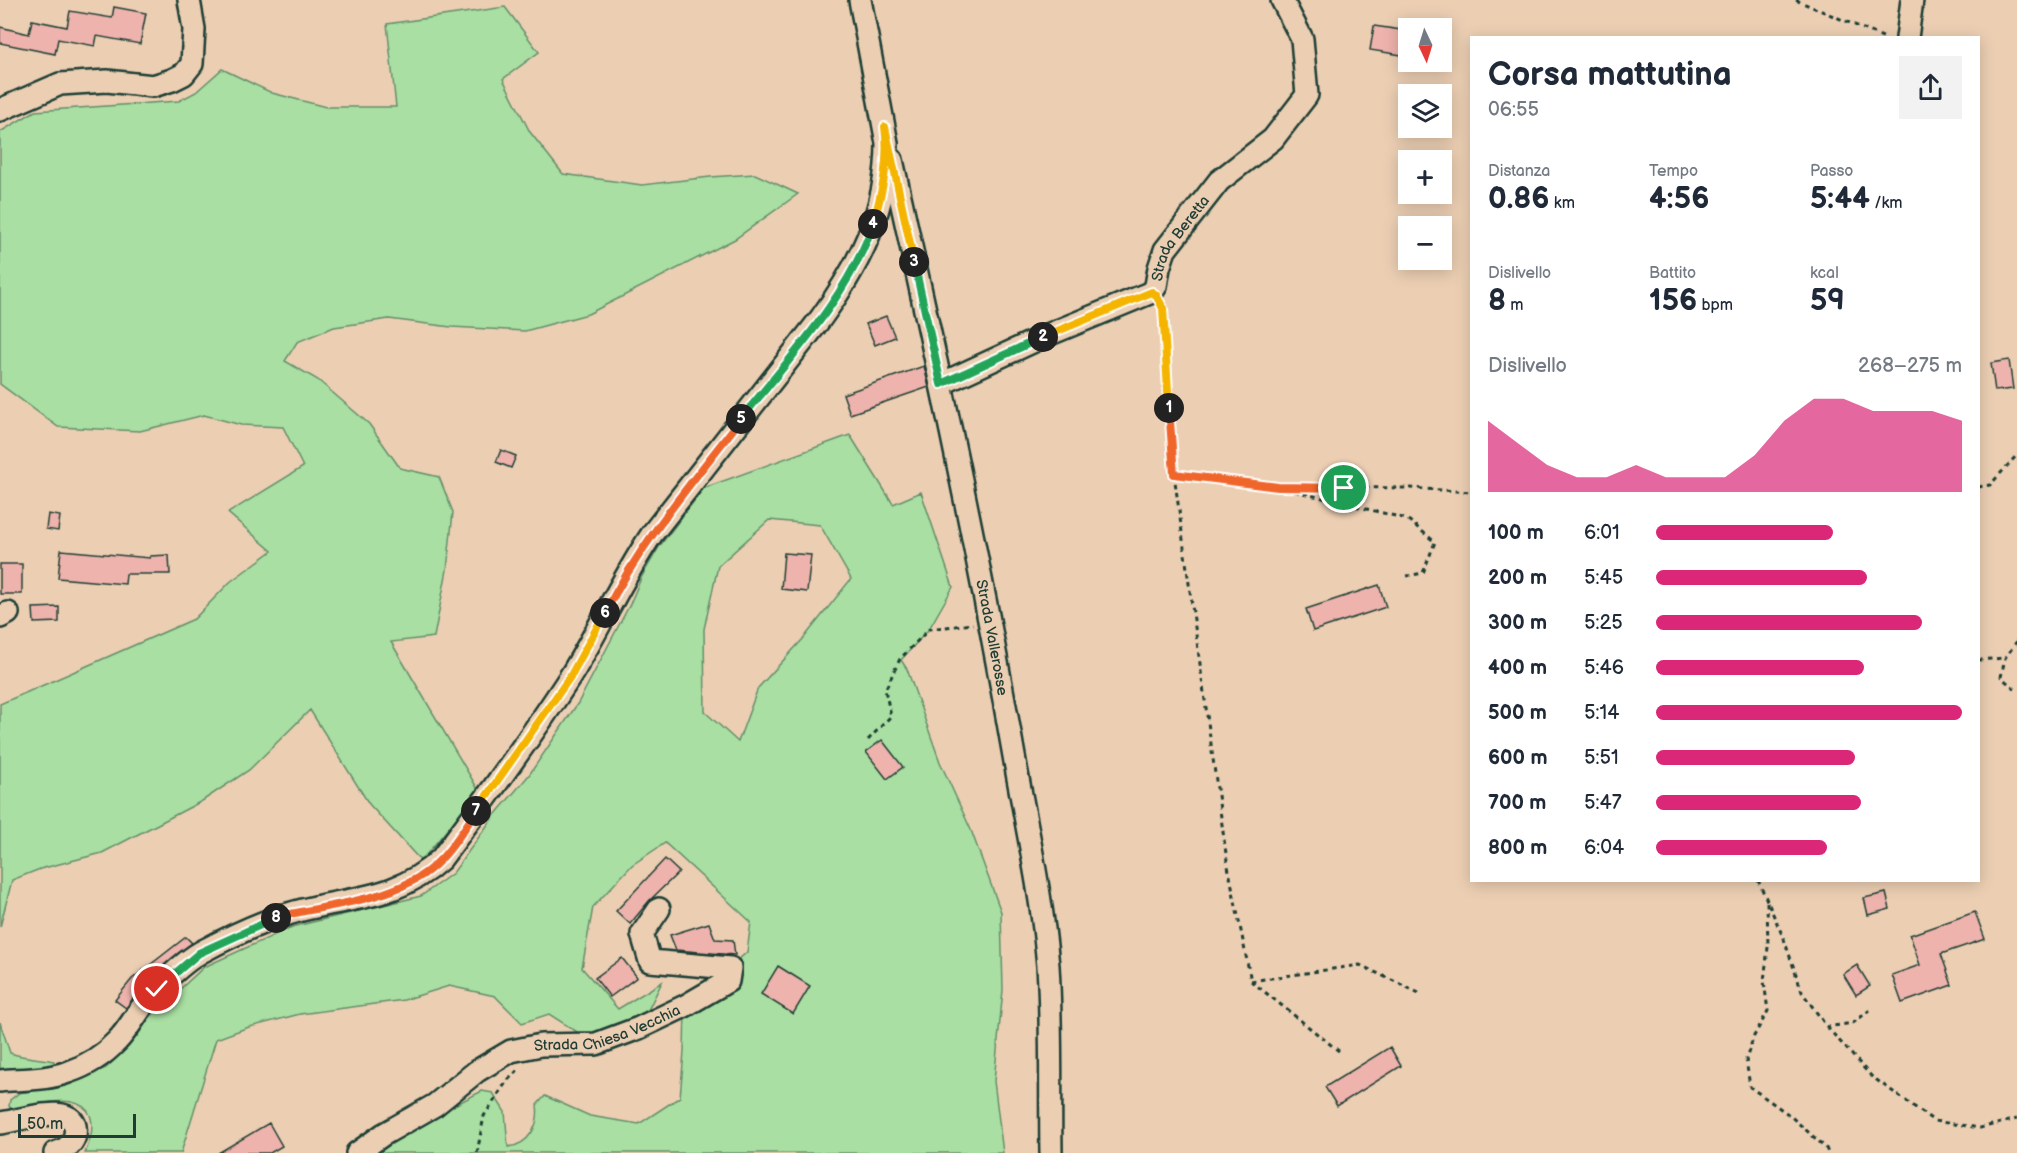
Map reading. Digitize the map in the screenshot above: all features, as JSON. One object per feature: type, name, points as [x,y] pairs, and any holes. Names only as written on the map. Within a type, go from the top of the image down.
[{"type":"street","points":[[0,110],[60,84],[107,81],[153,86],[184,74],[192,64],[194,29],[189,0]]},
{"type":"street","points":[[0,1081],[41,1078],[66,1073],[96,1058],[118,1041],[145,1002],[157,989],[199,953],[285,915],[398,888],[428,871],[441,859],[570,677],[629,568],[651,534],[842,288],[860,257],[873,226],[887,160],[885,127],[860,0]]},
{"type":"street","name":"Strada Beretta","points":[[941,384],[1045,336],[1152,292],[1156,286],[1165,250],[1218,181],[1273,139],[1306,95],[1302,39],[1282,0]]},
{"type":"street","points":[[1907,36],[1912,0]]},
{"type":"street","name":"Strada Vallerosse","points":[[885,127],[990,622],[1034,861],[1047,965],[1051,1058],[1051,1153]]},
{"type":"street","name":"Strada Chiesa Vecchia","points":[[357,1153],[384,1134],[435,1105],[477,1071],[511,1051],[542,1045],[596,1044],[685,1006],[728,981],[730,968],[650,961],[642,934],[659,909]]},
{"type":"street","points":[[0,1123],[55,1114],[70,1116],[75,1124],[74,1140],[66,1148],[55,1153]]},
{"type":"path","points":[[1796,0],[1880,36]]},
{"type":"path","points":[[1152,292],[1163,308],[1174,474],[1227,861],[1251,981],[1340,1052]]},
{"type":"path","points":[[1980,487],[1990,485],[2017,455]]},
{"type":"path","points":[[1174,474],[1278,487],[1409,488],[1470,492]]},
{"type":"path","points":[[1278,487],[1407,519],[1435,542],[1423,573],[1407,576]]},
{"type":"path","points":[[868,740],[891,716],[885,690],[900,660],[929,629],[990,622]]},
{"type":"path","points":[[2017,641],[2005,658],[2001,677],[2015,689],[2017,687]]},
{"type":"path","points":[[1980,660],[2005,658]]},
{"type":"path","points":[[1759,882],[1784,939],[1802,992],[1827,1027],[1871,1076],[1934,1121],[1980,1128],[2017,1119]]},
{"type":"path","points":[[1767,902],[1768,947],[1764,981],[1768,1011],[1754,1036],[1746,1059],[1750,1087],[1788,1114],[1826,1148],[1828,1153]]},
{"type":"path","points":[[1251,981],[1360,965],[1419,993]]},
{"type":"path","points":[[1827,1027],[1853,1023],[1870,1010]]},
{"type":"path","points":[[477,1153],[484,1116],[507,1081],[521,1067]]},
{"type":"green space","points":[[505,7],[539,52],[503,79],[530,132],[563,174],[642,185],[755,174],[798,194],[735,239],[588,314],[525,331],[451,327],[389,319],[334,327],[297,342],[285,361],[318,380],[369,424],[400,468],[439,477],[453,512],[447,570],[434,637],[391,642],[479,791],[421,861],[369,804],[310,710],[249,770],[202,801],[102,853],[40,869],[12,880],[0,927],[0,704],[194,619],[230,582],[272,551],[228,513],[303,467],[283,427],[241,425],[204,415],[140,431],[58,427],[0,384],[0,132],[35,111],[179,101],[196,92],[222,69],[272,93],[326,107],[396,107],[387,24]]},
{"type":"green space","points":[[850,435],[893,504],[921,492],[953,587],[929,629],[901,660],[907,669],[940,762],[971,830],[1001,912],[1003,990],[994,1081],[1003,1153],[373,1153],[421,1122],[482,1091],[493,1093],[505,1112],[508,1147],[522,1142],[532,1133],[537,1120],[537,1105],[545,1096],[590,1116],[639,1124],[680,1097],[685,1006],[747,952],[751,922],[665,843],[632,865],[593,907],[582,968],[618,1009],[662,982],[639,1028],[596,1044],[549,1014],[522,1023],[495,996],[449,986],[404,1000],[300,1014],[246,1028],[216,1039],[181,1153],[85,1153],[92,1128],[91,1118],[81,1105],[59,1101],[12,1110],[9,1106],[10,1100],[19,1093],[55,1086],[106,1068],[127,1048],[151,1016],[204,967],[292,927],[421,896],[453,873],[494,816],[529,775],[578,703],[630,604],[642,576],[659,547],[704,488]],"holes":[[[769,520],[820,525],[851,579],[803,639],[758,688],[738,742],[705,712],[704,629],[718,566]]]},
{"type":"green space","points":[[0,1022],[10,1053],[54,1061],[53,1067],[0,1072]]},
{"type":"building","points":[[114,7],[146,13],[140,44],[97,36],[95,46],[58,39],[55,54],[0,43],[0,27],[29,34],[32,20],[67,27],[70,11],[112,18]]},
{"type":"building","points":[[1374,26],[1398,30],[1398,54],[1370,50]]},
{"type":"building","points":[[886,316],[895,337],[875,345],[866,324]]},
{"type":"building","points":[[2009,360],[2013,389],[1995,391],[1991,363]]},
{"type":"building","points":[[924,366],[929,387],[850,414],[843,394]]},
{"type":"building","points":[[501,450],[516,456],[511,468],[496,462]]},
{"type":"building","points":[[48,514],[60,516],[58,531],[46,529]]},
{"type":"building","points":[[61,550],[150,558],[150,556],[169,555],[170,574],[126,574],[125,584],[58,578]]},
{"type":"building","points":[[784,553],[811,555],[807,592],[781,589]]},
{"type":"building","points":[[0,564],[22,564],[22,594],[0,594]]},
{"type":"building","points":[[1379,585],[1386,607],[1313,631],[1306,609]]},
{"type":"building","points":[[59,607],[59,622],[34,623],[33,608]]},
{"type":"building","points":[[882,740],[903,767],[887,779],[866,752]]},
{"type":"building","points":[[665,859],[679,872],[649,901],[630,924],[616,911]]},
{"type":"building","points":[[1886,893],[1890,909],[1868,915],[1864,898]]},
{"type":"building","points":[[1975,912],[1985,939],[1941,954],[1952,985],[1902,1003],[1892,975],[1920,965],[1910,935]]},
{"type":"building","points":[[709,923],[715,939],[733,940],[735,955],[676,950],[670,935]]},
{"type":"building","points":[[186,937],[192,943],[153,974],[126,1008],[115,1000],[132,979]]},
{"type":"building","points":[[622,958],[637,977],[610,997],[595,978]]},
{"type":"building","points":[[1857,965],[1870,986],[1856,995],[1843,974]]},
{"type":"building","points":[[778,966],[810,986],[793,1014],[761,994]]},
{"type":"building","points":[[1390,1047],[1401,1066],[1337,1106],[1325,1087]]},
{"type":"building","points":[[269,1123],[282,1146],[270,1153],[218,1153]]},
{"type":"route","points":[[157,989],[199,953],[241,933],[285,915],[398,888],[428,871],[441,859],[570,677],[629,568],[651,534],[821,318],[842,288],[860,257],[873,226],[885,178],[887,143],[885,127],[941,384],[1045,336],[1152,292],[1163,308],[1174,474],[1278,487],[1344,488]]}]
